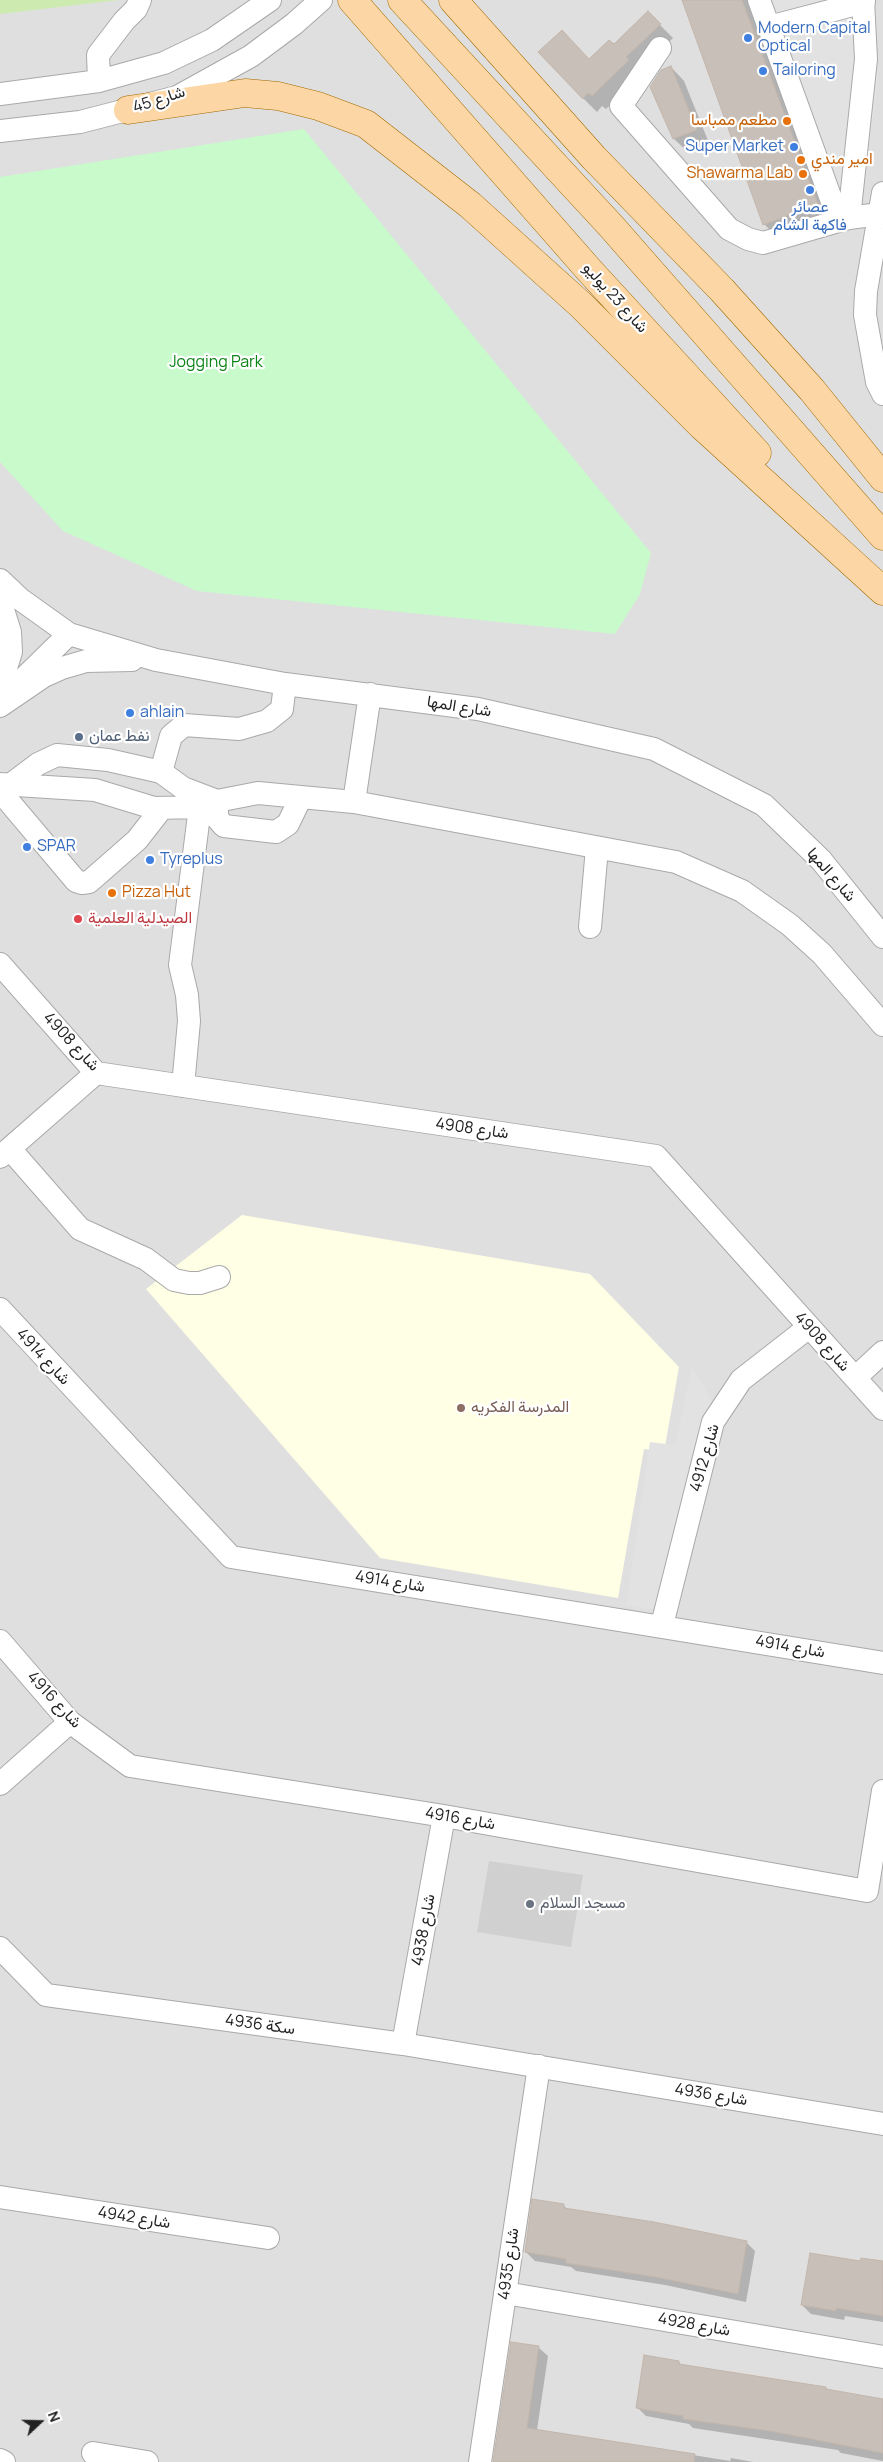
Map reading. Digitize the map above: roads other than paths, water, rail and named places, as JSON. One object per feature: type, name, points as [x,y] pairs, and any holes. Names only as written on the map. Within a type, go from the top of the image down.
[{"type":"main road","name":"شارع 23 يوليو","points":[[352,0],[589,270],[883,591]]},
{"type":"main road","points":[[402,0],[611,226],[883,536]]},
{"type":"main road","points":[[453,0],[594,158],[722,290],[812,390],[883,478]]},
{"type":"main road","points":[[128,110],[245,94],[278,96],[318,106],[366,124],[470,205],[581,305],[702,426],[883,591]]},
{"type":"street","points":[[99,81],[98,55],[124,20],[136,9],[140,0]]},
{"type":"street","name":"شارع 45","points":[[0,94],[99,81],[164,63],[212,40],[270,0]]},
{"type":"street","name":"شارع 45","points":[[0,131],[80,122],[177,97],[251,56],[294,24],[321,0]]},
{"type":"street","points":[[759,0],[844,219]]},
{"type":"street","points":[[769,28],[864,1],[866,59],[844,219]]},
{"type":"street","points":[[660,48],[621,106],[729,229],[748,239],[763,243],[844,219],[881,203]]},
{"type":"street","points":[[881,203],[866,292],[865,315],[877,382],[883,394]]},
{"type":"street","points":[[866,292],[872,326],[883,341]]},
{"type":"street","name":"شارع المها","points":[[0,580],[20,599],[69,634],[156,660],[285,684],[478,709],[654,749],[764,806],[820,860],[880,931]]},
{"type":"street","points":[[0,600],[10,632],[11,652],[0,687]]},
{"type":"street","points":[[0,702],[69,634]]},
{"type":"street","points":[[0,706],[44,676],[62,668],[99,660],[156,660]]},
{"type":"street","points":[[161,772],[171,736],[184,726],[239,729],[267,721],[282,708],[285,684]]},
{"type":"street","points":[[354,802],[370,694]]},
{"type":"street","points":[[3,787],[38,764],[57,755],[108,760],[161,772],[209,804],[224,826],[276,832],[288,824],[301,796]]},
{"type":"street","points":[[3,787],[95,790],[154,808],[209,804],[258,793],[301,796],[354,802],[676,862],[742,892],[790,925],[822,954],[883,1026]]},
{"type":"street","points":[[3,787],[76,881],[82,883],[89,882],[137,840],[162,808]]},
{"type":"street","points":[[183,1086],[189,1021],[187,995],[180,965],[209,804]]},
{"type":"street","points":[[590,927],[597,848]]},
{"type":"street","name":"4908 شارع","points":[[0,964],[96,1073],[656,1156],[883,1409]]},
{"type":"street","points":[[96,1073],[5,1153],[80,1229],[146,1259],[174,1280],[200,1283],[219,1277]]},
{"type":"street","name":"4914 شارع","points":[[0,1309],[231,1557],[883,1663]]},
{"type":"street","name":"4912 شارع","points":[[662,1626],[712,1422],[741,1380],[809,1327]]},
{"type":"street","points":[[855,1378],[883,1352]]},
{"type":"street","name":"4916 شارع","points":[[0,1641],[70,1722],[130,1766],[444,1816],[875,1893],[883,1791]]},
{"type":"street","points":[[0,1784],[70,1722]]},
{"type":"street","name":"شارع 4938","points":[[403,2044],[444,1816]]},
{"type":"street","name":"سكة 4936","points":[[0,1948],[46,1995],[403,2044],[538,2066]]},
{"type":"street","name":"4936 شارع","points":[[538,2066],[883,2124]]},
{"type":"street","name":"4935 شارع","points":[[480,2462],[538,2066]]},
{"type":"street","name":"4942 شارع","points":[[0,2197],[268,2238]]},
{"type":"street","name":"4928 شارع","points":[[505,2293],[883,2357]]},
{"type":"street","points":[[93,2453],[147,2462]]},
{"type":"street","points":[[0,2460],[4,2462]]},
{"type":"place","name":"Modern Capital Optical","points":[[748,38]]},
{"type":"place","name":"Tailoring","points":[[763,71]]},
{"type":"place","name":"مطعم ممباسا","points":[[787,121]]},
{"type":"place","name":"Super Market","points":[[794,147]]},
{"type":"place","name":"امير مندي","points":[[801,160]]},
{"type":"place","name":"Shawarma Lab","points":[[803,174]]},
{"type":"place","name":"عصائر فاكهة الشام","points":[[810,190]]},
{"type":"place","name":"ahlain","points":[[130,713]]},
{"type":"place","name":"نفط عمان","points":[[79,737]]},
{"type":"place","name":"SPAR","points":[[27,847]]},
{"type":"place","name":"Tyreplus","points":[[150,860]]},
{"type":"place","name":"Pizza Hut","points":[[112,893]]},
{"type":"place","name":"الصيدلية العلمية","points":[[78,919]]},
{"type":"place","name":"المدرسة الفكريه","points":[[461,1408]]},
{"type":"place","name":"مسجد السلام","points":[[530,1904]]},
{"type":"park label","name":"Jogging Park","points":[[216,363]]}]
